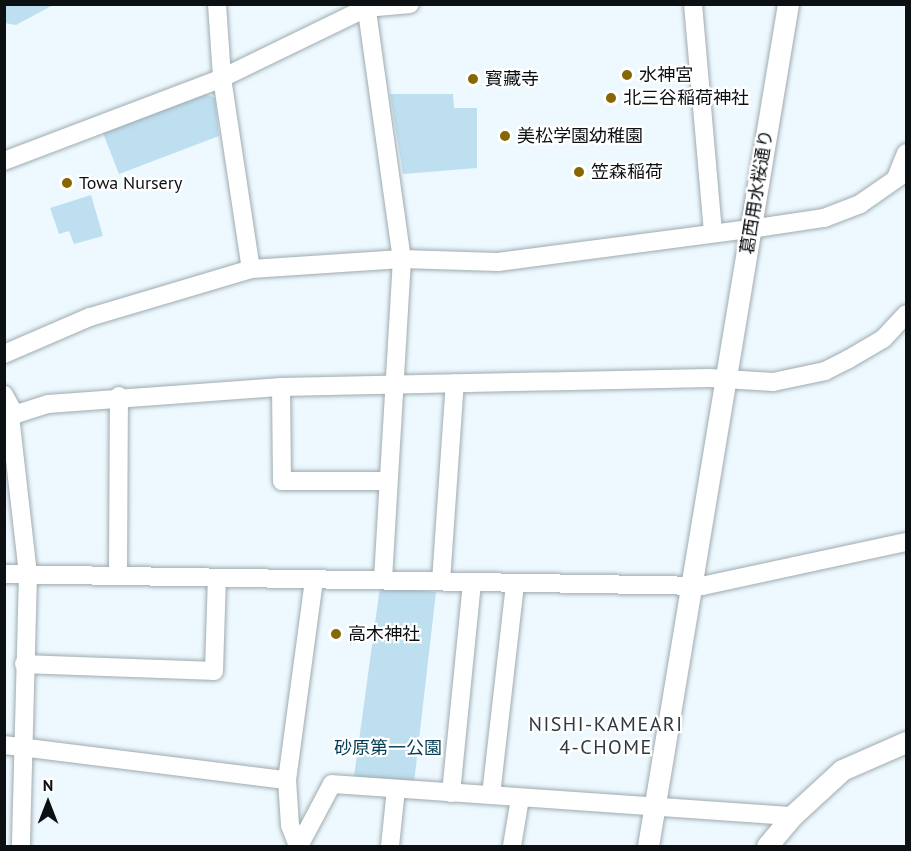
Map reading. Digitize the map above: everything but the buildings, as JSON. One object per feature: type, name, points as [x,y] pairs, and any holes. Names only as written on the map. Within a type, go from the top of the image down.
[{"type":"street","points":[[217,4],[222,78],[251,269]]},
{"type":"street","points":[[4,160],[222,78],[366,7],[410,4]]},
{"type":"street","points":[[693,4],[713,233]]},
{"type":"street","name":"葛西用水桜通り","points":[[648,846],[788,4]]},
{"type":"street","points":[[366,7],[402,259],[383,579]]},
{"type":"street","points":[[4,354],[90,317],[251,269],[402,259],[498,262],[824,218],[860,204],[901,175],[906,153]]},
{"type":"street","points":[[10,416],[48,404],[118,396],[281,387],[725,380],[773,382],[825,371],[883,339],[906,314]]},
{"type":"street","points":[[441,581],[455,383]]},
{"type":"street","points":[[281,387],[282,480],[388,480]]},
{"type":"street","points":[[4,395],[10,416],[28,574],[24,664],[14,745],[21,846]]},
{"type":"street","points":[[118,396],[118,575]]},
{"type":"street","points":[[4,574],[710,586],[906,542]]},
{"type":"street","points":[[24,664],[214,671],[217,578]]},
{"type":"street","points":[[298,846],[290,825],[287,780],[314,579]]},
{"type":"street","points":[[451,793],[472,582]]},
{"type":"street","points":[[491,795],[514,583]]},
{"type":"street","points":[[767,846],[792,816],[842,770],[906,742]]},
{"type":"street","points":[[14,745],[287,780]]},
{"type":"street","points":[[298,846],[332,784],[792,816]]},
{"type":"street","points":[[390,846],[396,789]]},
{"type":"street","points":[[512,846],[520,798]]},
{"type":"green space","points":[[5,4],[53,5],[16,25],[5,23]]},
{"type":"green space","points":[[203,93],[215,98],[219,136],[119,174],[103,133]]},
{"type":"green space","points":[[390,94],[453,94],[454,108],[477,108],[477,168],[403,174]]},
{"type":"green space","points":[[91,195],[103,236],[74,244],[69,231],[59,234],[50,208]]},
{"type":"green space","name":"砂原第一公園","points":[[380,587],[436,592],[414,783],[354,777]]},
{"type":"place","name":"水神宮","points":[[627,75]]},
{"type":"place","name":"寳藏寺","points":[[473,79]]},
{"type":"place","name":"北三谷稲荷神社","points":[[611,98]]},
{"type":"place","name":"美松学園幼稚園","points":[[505,136]]},
{"type":"place","name":"笠森稲荷","points":[[579,172]]},
{"type":"place","name":"Towa Nursery","points":[[67,183]]},
{"type":"place","name":"高木神社","points":[[336,634]]},
{"type":"district","name":"NISHI-KAMEARI 4-CHOME","points":[[606,736]]}]
